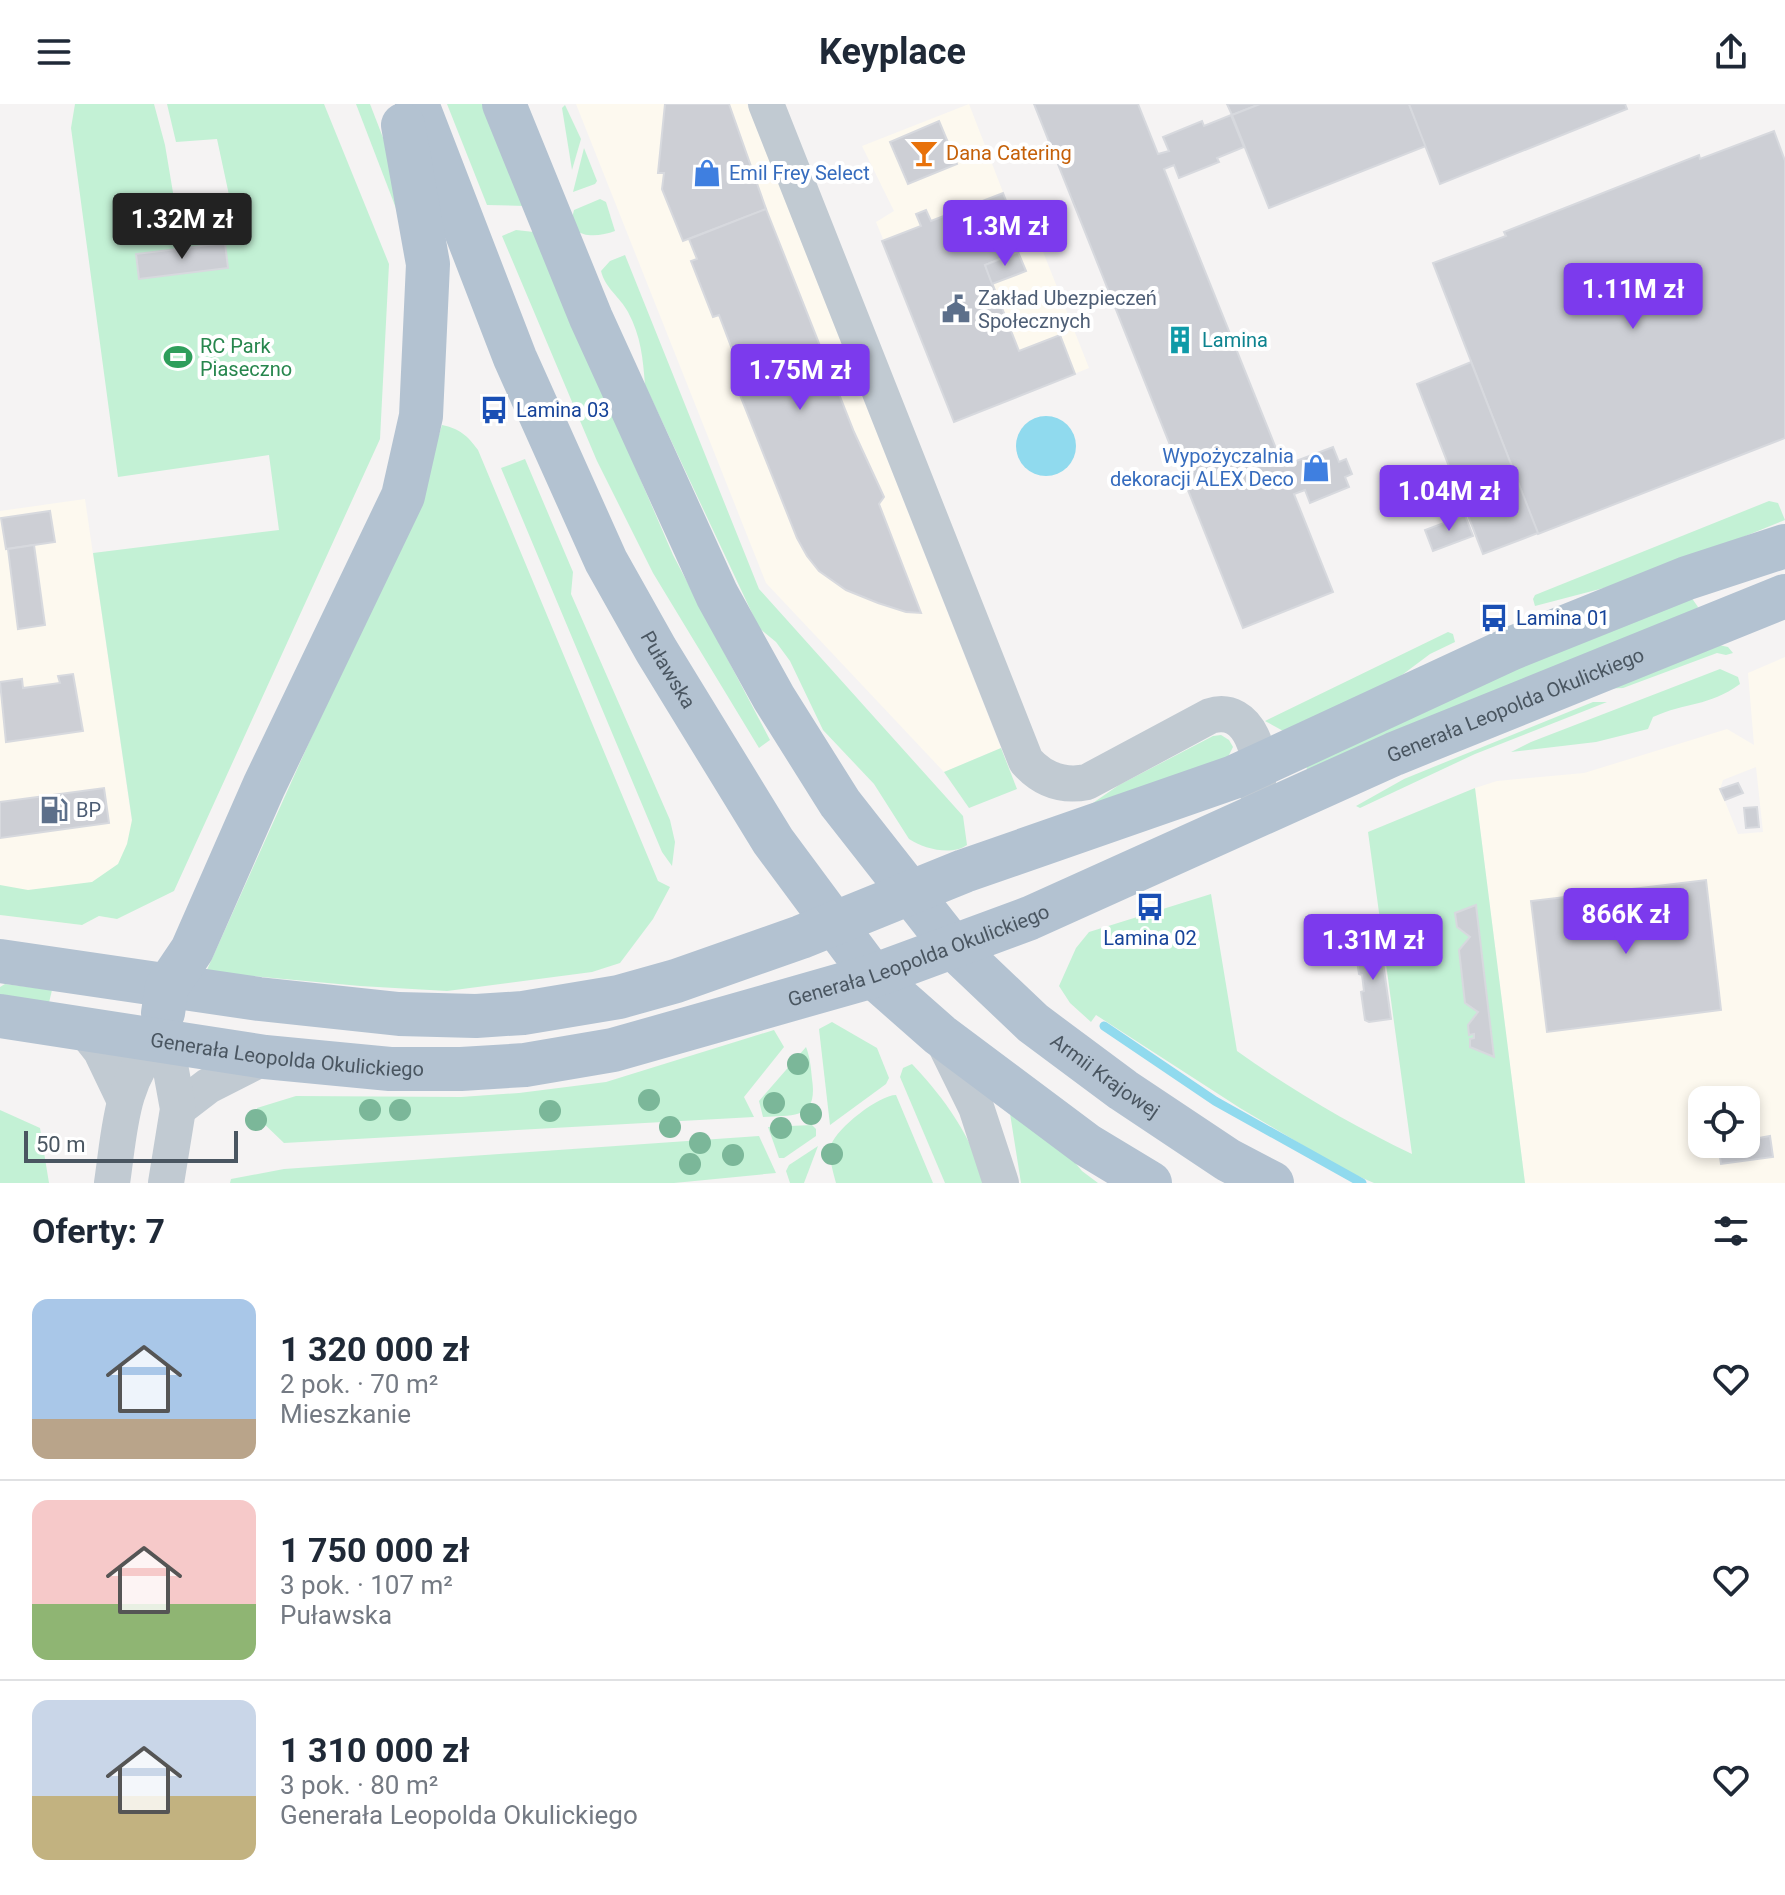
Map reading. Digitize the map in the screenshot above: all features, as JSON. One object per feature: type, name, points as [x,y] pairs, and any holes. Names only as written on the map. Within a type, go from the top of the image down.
[{"type":"main road","points":[[159,1039],[167,987],[192,950],[296,717],[403,496],[421,416],[428,264],[400,104]]},
{"type":"main road","name":"Puławska","points":[[417,104],[515,358],[606,561],[656,650],[773,841],[873,976],[940,1035]]},
{"type":"main road","points":[[504,104],[591,318],[723,607],[774,698],[840,803],[953,947]]},
{"type":"main road","points":[[0,961],[167,987],[399,1014],[476,1016],[523,1013],[619,997],[651,989],[836,924],[977,866],[1206,788],[1510,649],[1679,581],[1785,546]]},
{"type":"main road","name":"Generała Leopolda Okulickiego","points":[[0,1016],[265,1057],[390,1069],[525,1065],[613,1050],[873,976],[953,947],[1079,898],[1139,867],[1454,729],[1785,596]]},
{"type":"main road","name":"Armii Krajowej","points":[[953,947],[1033,1023],[1123,1090],[1228,1160],[1272,1183]]},
{"type":"main road","points":[[159,1039],[259,999]]},
{"type":"main road","points":[[940,1035],[1087,1145],[1150,1183]]},
{"type":"street","points":[[766,104],[1026,761],[1053,781],[1087,782],[1210,716],[1226,713],[1245,724],[1262,765],[1247,812],[1235,827]]},
{"type":"street","points":[[1262,765],[1290,781],[1323,787]]},
{"type":"street","points":[[83,1028],[105,1059],[124,1099]]},
{"type":"street","name":"Puławska","points":[[940,1035],[976,1107],[1001,1183]]},
{"type":"street","points":[[112,1183],[124,1099],[138,1067],[159,1039]]},
{"type":"street","points":[[159,1039],[170,1065],[178,1109],[166,1183]]},
{"type":"street","points":[[178,1109],[208,1086],[265,1057]]},
{"type":"shaded area","points":[[576,104],[747,104],[1001,748],[944,772],[766,583]]},
{"type":"shaded area","points":[[969,104],[1025,249],[1040,244],[1089,368],[954,422],[882,241],[876,222],[894,211],[862,146]]},
{"type":"shaded area","points":[[85,499],[144,905],[117,919],[99,916],[82,925],[0,915],[0,511]]},
{"type":"shaded area","points":[[1785,657],[1785,1183],[1525,1183],[1475,788],[1497,781],[1584,773],[1727,729],[1754,745],[1748,673]],"holes":[[[1756,767],[1763,832],[1738,834],[1720,789],[1723,780]]]},
{"type":"green space","points":[[75,104],[154,104],[165,145],[182,246],[238,237],[217,139],[176,142],[167,104],[324,104],[389,264],[380,439],[174,891],[117,919],[99,916],[82,925],[0,915],[0,885],[28,890],[92,882],[118,864],[127,844],[132,820],[93,553],[279,530],[269,455],[118,477],[71,128]]},
{"type":"green space","points":[[356,104],[370,104],[392,161],[402,224]]},
{"type":"green space","points":[[447,104],[488,104],[526,206],[487,205]]},
{"type":"green space","points":[[565,105],[581,139],[572,170],[562,108]]},
{"type":"green space","points":[[584,148],[597,181],[573,192]]},
{"type":"green space","points":[[600,199],[606,202],[615,231],[600,235],[578,232],[572,220],[574,210]]},
{"type":"green space","points":[[516,230],[534,232],[673,555],[770,740],[759,748],[653,573],[597,461],[502,236]]},
{"type":"green space","points":[[625,255],[759,589],[963,816],[967,845],[954,850],[938,850],[909,839],[874,784],[823,730],[790,661],[776,642],[759,628],[645,385],[641,348],[632,321],[603,277],[601,271],[610,261]]},
{"type":"green space","points":[[442,425],[463,433],[478,450],[658,881],[670,887],[653,919],[620,963],[592,972],[447,991],[206,972],[418,500]]},
{"type":"green space","points":[[525,459],[573,572],[571,594],[670,820],[675,842],[672,866],[662,852],[501,468]]},
{"type":"green space","points":[[1769,501],[1778,503],[1785,520],[1642,578],[1535,606],[1535,595]]},
{"type":"green space","points":[[1691,597],[1698,607],[1696,611],[1307,770],[1306,764],[1442,698]]},
{"type":"green space","points":[[1448,632],[1453,634],[1455,642],[1430,654],[1398,678],[1285,732],[1265,721]]},
{"type":"green space","points":[[1719,645],[1728,647],[1733,653],[1717,653],[1623,688],[1599,689]]},
{"type":"green space","points":[[1720,669],[1738,677],[1740,684],[1718,697],[1653,717],[1648,729],[1596,742],[1511,752],[1531,742]]},
{"type":"green space","points":[[1593,702],[1607,702],[1475,754],[1360,808],[1356,806],[1404,779]]},
{"type":"green space","points":[[1221,735],[1233,747],[1228,757],[1090,805],[1119,785],[1213,736]]},
{"type":"green space","points":[[1001,748],[1017,789],[969,808],[944,772]]},
{"type":"green space","points":[[1475,788],[1525,1183],[1374,1183],[1346,1171],[1240,1108],[1096,1015],[1091,1022],[1070,1003],[1059,986],[1076,948],[1089,932],[1211,894],[1237,1051],[1322,1106],[1412,1154],[1368,832]]},
{"type":"green space","points":[[5,984],[52,990],[48,1007],[0,999],[0,987]]},
{"type":"green space","points":[[832,1022],[877,1048],[889,1078],[886,1084],[830,1125],[819,1029]]},
{"type":"green space","points":[[774,1030],[784,1047],[744,1097],[754,1117],[284,1143],[258,1118],[257,1108],[296,1096],[461,1097],[606,1082]]},
{"type":"green space","points":[[806,1047],[813,1092],[808,1108],[794,1115],[763,1117],[759,1101]]},
{"type":"green space","points":[[912,1064],[956,1119],[985,1183],[945,1183],[900,1077],[903,1068]]},
{"type":"green space","points":[[896,1095],[933,1183],[836,1183],[830,1154],[835,1138],[870,1106]]},
{"type":"green space","points":[[1008,1101],[1048,1130],[1082,1171],[1098,1183],[1021,1183]]},
{"type":"green space","points":[[0,1110],[40,1128],[49,1183],[0,1183]]},
{"type":"green space","points":[[812,1125],[816,1136],[784,1158],[779,1158],[768,1127]]},
{"type":"green space","points":[[759,1136],[776,1173],[674,1183],[230,1183],[231,1179],[284,1169]]},
{"type":"green space","points":[[818,1146],[804,1183],[790,1183],[786,1171],[789,1165]]},
{"type":"water","points":[[1046,416],[1057,418],[1067,425],[1074,435],[1074,457],[1067,467],[1057,474],[1046,476],[1035,474],[1025,467],[1018,457],[1016,446],[1018,435],[1025,425],[1035,418]]},
{"type":"building","name":"Emil Frey Select","points":[[665,104],[729,104],[766,209],[683,241],[662,189],[664,173],[658,173]]},
{"type":"building","name":"Lamina","points":[[1034,104],[1138,104],[1158,154],[1169,151],[1163,137],[1202,121],[1204,126],[1231,115],[1244,147],[1217,158],[1219,162],[1179,178],[1174,165],[1164,169],[1283,466],[1333,447],[1339,462],[1346,459],[1352,474],[1345,477],[1349,487],[1310,503],[1305,490],[1294,494],[1333,592],[1243,628]]},
{"type":"building","points":[[1227,104],[1260,104],[1232,115]]},
{"type":"building","points":[[1260,104],[1409,104],[1426,146],[1269,208],[1232,115]]},
{"type":"building","points":[[1409,104],[1625,104],[1627,109],[1440,184]]},
{"type":"building","name":"Dana Catering","points":[[939,121],[957,164],[908,184],[890,142]]},
{"type":"building","points":[[1774,131],[1785,161],[1785,438],[1538,534],[1433,263],[1506,236],[1504,232],[1699,155],[1700,159]]},
{"type":"building","name":"Zakład Ubezpieczeń Społecznych","points":[[1003,193],[1025,249],[985,265],[1019,351],[1060,335],[1075,374],[954,422],[882,241],[921,226],[916,214],[926,210],[931,221]]},
{"type":"building","points":[[766,209],[854,432],[884,497],[879,504],[921,613],[906,612],[846,590],[819,571],[797,538],[740,395],[748,391],[719,315],[713,317],[691,261],[697,259],[689,239]]},
{"type":"building","points":[[225,243],[228,268],[139,279],[136,254]]},
{"type":"building","points":[[1018,252],[1026,271],[992,284],[985,265]]},
{"type":"building","points":[[1471,362],[1538,533],[1483,554],[1417,384]]},
{"type":"building","points":[[50,511],[55,542],[6,549],[1,518]]},
{"type":"building","points":[[1465,515],[1473,536],[1433,551],[1425,530]]},
{"type":"building","points":[[34,545],[45,625],[18,629],[8,549]]},
{"type":"building","points":[[73,674],[83,731],[6,742],[0,682],[22,679],[23,688],[60,683],[58,676]]},
{"type":"building","points":[[1738,783],[1743,793],[1725,800],[1720,789]]},
{"type":"building","points":[[104,788],[109,823],[0,838],[0,802]]},
{"type":"building","points":[[1757,807],[1759,827],[1746,828],[1744,808]]},
{"type":"building","points":[[1706,880],[1721,1010],[1547,1032],[1531,901]]},
{"type":"building","points":[[1476,905],[1494,1057],[1470,1047],[1474,1034],[1469,1035],[1468,1025],[1478,1012],[1465,1003],[1459,950],[1470,937],[1457,927],[1455,913]]},
{"type":"building","points":[[1380,941],[1391,1019],[1369,1022],[1365,1020],[1362,975],[1359,974],[1355,947]]},
{"type":"building","points":[[1770,1136],[1773,1157],[1721,1164],[1720,1158],[1760,1158],[1760,1138]]},
{"type":"waterway","points":[[1104,1026],[1215,1101],[1362,1183]]},
{"type":"place","name":"Dana Catering","points":[[924,153]]},
{"type":"place","name":"Emil Frey Select","points":[[707,173]]},
{"type":"place","name":"Zakład Ubezpieczeń Społecznych","points":[[956,309]]},
{"type":"place","name":"Lamina","points":[[1180,340]]},
{"type":"place","name":"RC Park Piaseczno","points":[[178,357]]},
{"type":"place","name":"Lamina 03","points":[[494,410]]},
{"type":"place","name":"Wypożyczalnia dekoracji ALEX Deco","points":[[1316,468]]},
{"type":"place","name":"Lamina 01","points":[[1494,618]]},
{"type":"place","name":"BP","points":[[54,810]]},
{"type":"place","name":"Lamina 02","points":[[1150,907]]}]
